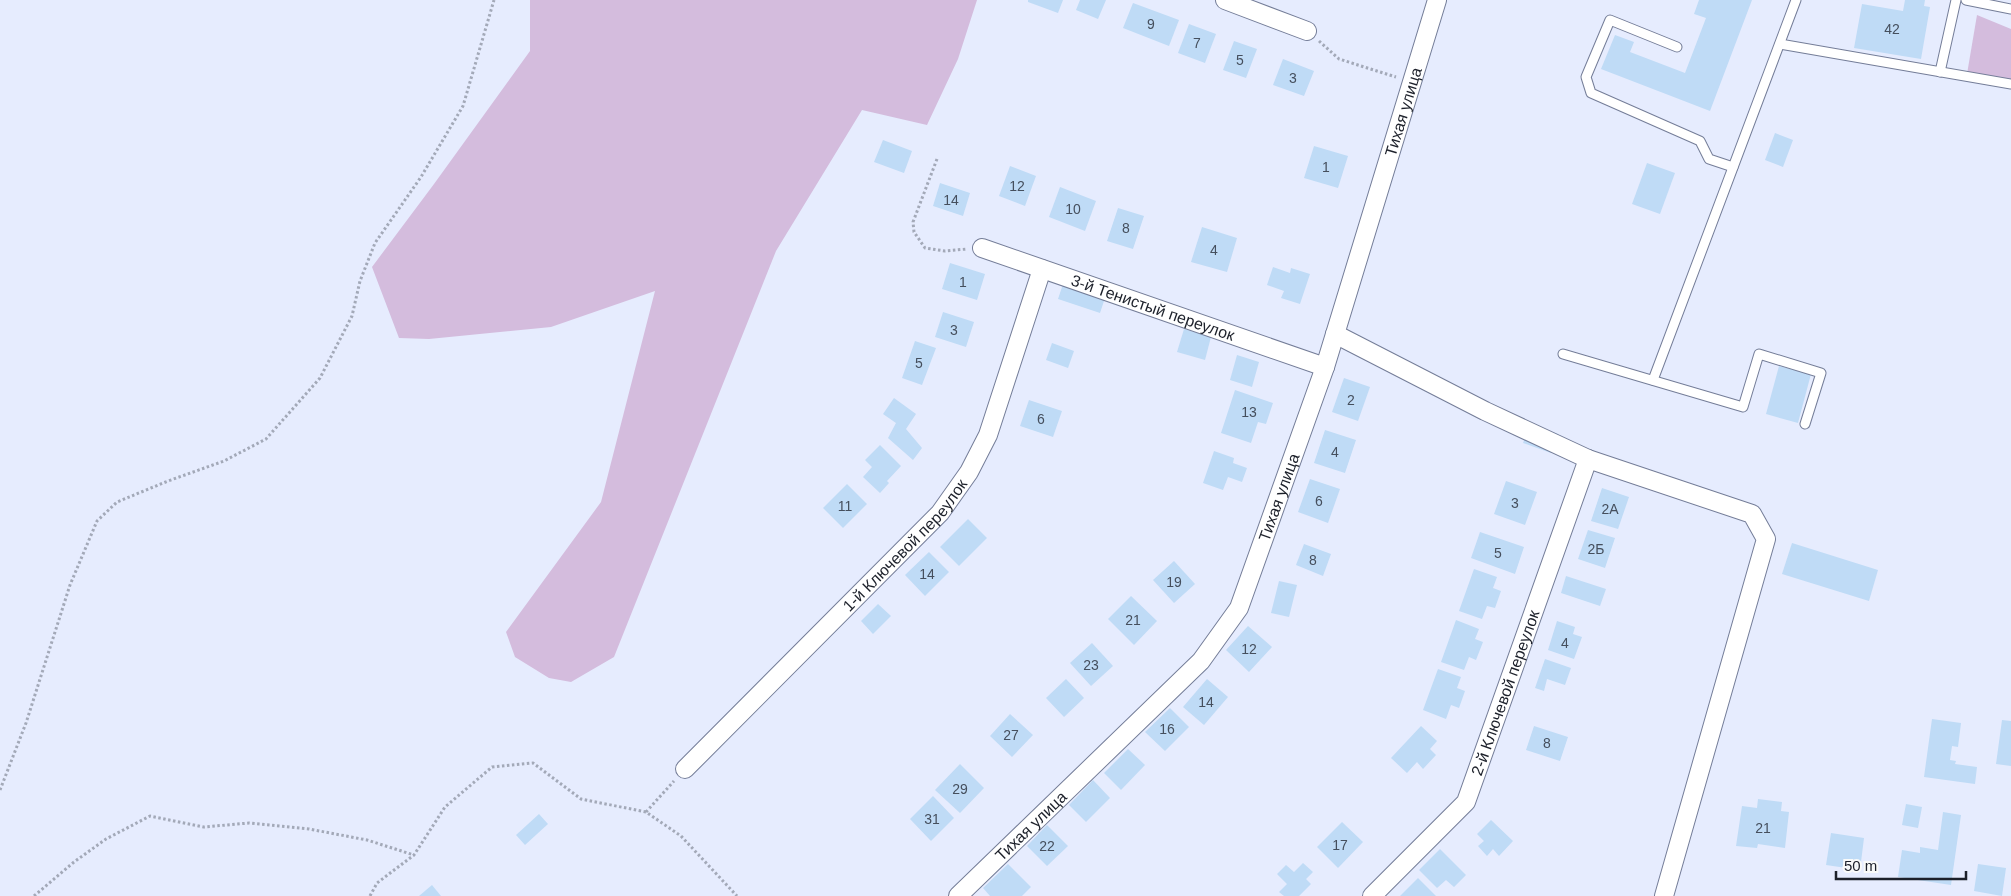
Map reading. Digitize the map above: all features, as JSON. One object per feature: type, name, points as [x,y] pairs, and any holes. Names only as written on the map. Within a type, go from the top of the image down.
[{"type":"street","points":[[1225,0],[1308,31]]},
{"type":"street","name":"Тихая улица","points":[[958,896],[1201,661],[1239,608],[1325,367],[1437,0]]},
{"type":"street","name":"3-й Тенистый переулок","points":[[982,248],[1325,367]]},
{"type":"street","name":"1-й Ключевой переулок","points":[[684,769],[905,550],[946,505],[969,472],[988,435],[1042,268]]},
{"type":"street","points":[[1335,334],[1485,411],[1588,459],[1752,514],[1766,539],[1664,896]]},
{"type":"street","name":"2-й Ключевой переулок","points":[[1372,896],[1466,802],[1588,459]]},
{"type":"lane","points":[[1653,380],[1796,0]]},
{"type":"lane","points":[[1940,72],[1956,0]]},
{"type":"lane","points":[[1966,0],[2011,9]]},
{"type":"lane","points":[[1677,47],[1610,20],[1586,77],[1591,93],[1700,140],[1709,159],[1733,167]]},
{"type":"lane","points":[[1780,44],[2011,84]]},
{"type":"lane","points":[[1563,354],[1743,407],[1759,354],[1821,372],[1805,424]]},
{"type":"path","points":[[0,790],[26,723],[70,585],[97,521],[118,502],[168,481],[224,461],[266,439],[320,378],[352,316],[360,281],[375,243],[421,177],[462,106],[494,0]]},
{"type":"path","points":[[1308,31],[1339,59],[1413,83]]},
{"type":"path","points":[[937,159],[913,222],[914,232],[925,248],[945,251],[982,248]]},
{"type":"path","points":[[370,896],[377,883],[414,855],[445,807],[492,767],[534,763],[581,799],[646,812],[681,836],[737,896]]},
{"type":"path","points":[[646,812],[684,769]]},
{"type":"path","points":[[34,896],[74,862],[106,839],[150,816],[204,827],[249,823],[309,829],[367,840],[414,855]]},
{"type":"shaded area","points":[[530,0],[977,0],[958,59],[927,125],[862,110],[776,251],[614,657],[571,682],[549,678],[515,657],[506,632],[601,502],[655,291],[551,327],[429,339],[399,338],[372,267],[530,51]]},
{"type":"shaded area","points":[[1977,15],[2011,29],[2011,82],[1967,74]]},
{"type":"building","points":[[1028,0],[1063,0],[1058,13],[1028,2]]},
{"type":"building","points":[[1080,0],[1106,0],[1098,19],[1076,10]]},
{"type":"building","points":[[1699,0],[1752,0],[1710,111],[1601,69],[1615,35],[1634,42],[1630,52],[1685,73],[1706,18],[1694,14]]},
{"type":"building","points":[[1905,0],[1925,0],[1924,6],[1930,7],[1921,59],[1854,48],[1862,4],[1903,11]]},
{"type":"building","points":[[1133,3],[1179,20],[1169,46],[1123,28]]},
{"type":"building","points":[[1189,24],[1216,34],[1205,63],[1178,53]]},
{"type":"building","points":[[1234,41],[1257,49],[1246,78],[1223,70]]},
{"type":"building","points":[[1283,59],[1314,71],[1304,96],[1273,85]]},
{"type":"building","points":[[1775,133],[1793,140],[1783,167],[1765,160]]},
{"type":"building","points":[[883,140],[912,151],[904,173],[874,162]]},
{"type":"building","points":[[1314,146],[1348,156],[1338,188],[1304,178]]},
{"type":"building","points":[[1647,163],[1675,173],[1660,214],[1632,204]]},
{"type":"building","points":[[1010,166],[1036,176],[1025,206],[999,196]]},
{"type":"building","points":[[940,183],[970,193],[963,216],[933,206]]},
{"type":"building","points":[[1060,187],[1096,201],[1085,231],[1049,217]]},
{"type":"building","points":[[1118,208],[1144,216],[1133,249],[1107,241]]},
{"type":"building","points":[[1202,227],[1237,238],[1227,272],[1191,262]]},
{"type":"building","points":[[950,263],[985,274],[977,300],[942,289]]},
{"type":"building","points":[[1273,267],[1290,273],[1291,268],[1310,274],[1300,304],[1281,298],[1284,291],[1267,285]]},
{"type":"building","points":[[1063,284],[1105,298],[1100,313],[1058,299]]},
{"type":"building","points":[[943,312],[974,322],[966,347],[935,337]]},
{"type":"building","points":[[1184,329],[1211,337],[1205,360],[1177,352]]},
{"type":"building","points":[[915,341],[936,348],[922,385],[902,378]]},
{"type":"building","points":[[1052,343],[1074,351],[1068,368],[1046,360]]},
{"type":"building","points":[[1237,355],[1259,362],[1252,387],[1230,380]]},
{"type":"building","points":[[1779,366],[1811,374],[1798,423],[1766,414]]},
{"type":"building","points":[[1344,378],[1370,387],[1358,421],[1332,412]]},
{"type":"building","points":[[1235,390],[1273,403],[1266,424],[1258,422],[1251,443],[1221,433]]},
{"type":"building","points":[[894,398],[916,414],[906,429],[922,448],[913,460],[888,438],[896,423],[883,414]]},
{"type":"building","points":[[1029,400],[1062,411],[1053,437],[1020,426]]},
{"type":"building","points":[[1530,424],[1558,434],[1551,453],[1523,443]]},
{"type":"building","points":[[1325,430],[1356,440],[1345,473],[1314,463]]},
{"type":"building","points":[[880,445],[901,466],[887,481],[889,483],[880,493],[863,477],[872,467],[865,460]]},
{"type":"building","points":[[1214,451],[1234,458],[1233,463],[1247,468],[1242,482],[1228,477],[1223,490],[1203,483]]},
{"type":"building","points":[[1310,479],[1340,489],[1328,523],[1298,512]]},
{"type":"building","points":[[1506,481],[1537,492],[1525,525],[1494,514]]},
{"type":"building","points":[[847,484],[867,504],[843,528],[823,508]]},
{"type":"building","points":[[1602,488],[1629,497],[1618,529],[1591,521]]},
{"type":"building","points":[[968,519],[987,538],[959,566],[940,547]]},
{"type":"building","points":[[1588,530],[1615,538],[1605,568],[1578,559]]},
{"type":"building","points":[[1480,532],[1524,547],[1515,574],[1471,558]]},
{"type":"building","points":[[1792,543],[1878,570],[1869,601],[1782,574]]},
{"type":"building","points":[[1304,544],[1331,554],[1323,576],[1296,565]]},
{"type":"building","points":[[929,552],[949,572],[925,596],[905,575]]},
{"type":"building","points":[[1174,561],[1195,584],[1174,603],[1153,580]]},
{"type":"building","points":[[1474,569],[1497,577],[1493,588],[1501,591],[1495,608],[1487,606],[1482,619],[1459,611]]},
{"type":"building","points":[[1566,576],[1606,589],[1600,606],[1561,593]]},
{"type":"building","points":[[1279,581],[1297,585],[1289,617],[1271,613]]},
{"type":"building","points":[[1131,596],[1157,621],[1134,645],[1108,619]]},
{"type":"building","points":[[878,604],[891,616],[873,634],[861,621]]},
{"type":"building","points":[[1456,620],[1479,629],[1475,639],[1483,642],[1476,660],[1469,657],[1464,670],[1441,662]]},
{"type":"building","points":[[1557,621],[1575,627],[1573,634],[1582,637],[1574,659],[1548,650]]},
{"type":"building","points":[[1248,626],[1272,647],[1249,672],[1226,650]]},
{"type":"building","points":[[1092,643],[1113,666],[1091,686],[1070,663]]},
{"type":"building","points":[[1545,659],[1571,668],[1565,685],[1547,679],[1544,691],[1535,688]]},
{"type":"building","points":[[1438,669],[1461,677],[1457,688],[1465,691],[1459,708],[1451,705],[1446,719],[1423,710]]},
{"type":"building","points":[[1066,679],[1084,698],[1064,717],[1046,698]]},
{"type":"building","points":[[1207,679],[1228,697],[1204,725],[1183,707]]},
{"type":"building","points":[[1170,708],[1189,727],[1165,751],[1145,732]]},
{"type":"building","points":[[1010,714],[1033,735],[1012,757],[990,736]]},
{"type":"building","points":[[1932,719],[1961,723],[1958,747],[1952,746],[1950,760],[1956,761],[1955,764],[1977,767],[1975,784],[1924,777]]},
{"type":"building","points":[[2002,720],[2011,721],[2011,766],[1996,764]]},
{"type":"building","points":[[1421,726],[1437,741],[1430,749],[1436,755],[1423,769],[1417,762],[1407,773],[1391,758]]},
{"type":"building","points":[[1534,726],[1568,737],[1560,761],[1526,750]]},
{"type":"building","points":[[1128,749],[1145,765],[1121,790],[1104,773]]},
{"type":"building","points":[[960,764],[984,788],[960,813],[935,790]]},
{"type":"building","points":[[1093,780],[1110,798],[1086,822],[1069,805]]},
{"type":"building","points":[[933,796],[954,818],[931,841],[910,819]]},
{"type":"building","points":[[1758,799],[1782,802],[1781,811],[1789,812],[1785,848],[1758,844],[1757,848],[1736,846],[1742,806],[1757,808]]},
{"type":"building","points":[[1906,804],[1922,807],[1918,828],[1902,825]]},
{"type":"building","points":[[1943,812],[1961,815],[1951,885],[1898,877],[1902,850],[1920,853],[1920,847],[1938,850]]},
{"type":"building","points":[[539,814],[548,824],[525,845],[516,835]]},
{"type":"building","points":[[1491,820],[1513,841],[1499,856],[1493,849],[1487,856],[1478,846],[1484,841],[1477,834]]},
{"type":"building","points":[[1342,822],[1363,842],[1338,868],[1317,847]]},
{"type":"building","points":[[1047,825],[1068,846],[1047,866],[1027,846]]},
{"type":"building","points":[[1831,833],[1864,838],[1860,870],[1826,865]]},
{"type":"building","points":[[1440,849],[1466,875],[1454,887],[1446,880],[1437,888],[1419,870]]},
{"type":"building","points":[[1303,863],[1313,872],[1306,879],[1311,884],[1299,896],[1284,896],[1279,892],[1287,884],[1277,874],[1286,865],[1294,872]]},
{"type":"building","points":[[1008,864],[1031,887],[1022,896],[990,896],[983,888]]},
{"type":"building","points":[[1978,864],[2006,868],[2002,896],[1974,891]]},
{"type":"building","points":[[1418,878],[1436,896],[1400,896]]},
{"type":"building","points":[[432,885],[441,896],[419,896]]}]
